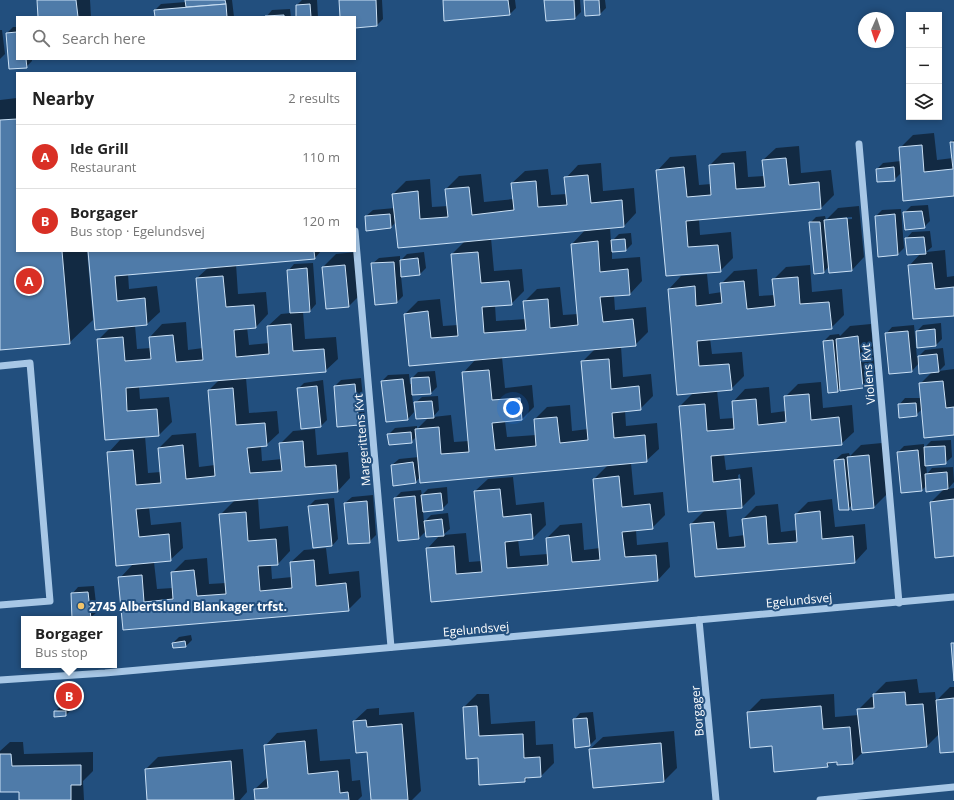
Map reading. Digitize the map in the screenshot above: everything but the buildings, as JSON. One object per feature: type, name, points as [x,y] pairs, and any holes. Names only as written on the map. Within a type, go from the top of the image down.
[{"type":"street","name":"Violens Kvt","points":[[859,144],[899,602]]},
{"type":"street","name":"Margerittens Kvt","points":[[356,242],[392,647]]},
{"type":"street","points":[[0,366],[30,363],[50,601],[0,605]]},
{"type":"street","name":"Egelundsvej","points":[[0,680],[105,673],[954,597]]},
{"type":"street","name":"Borgager","points":[[699,620],[716,800]]},
{"type":"street","points":[[820,800],[954,788]]},
{"type":"place","name":"Ide Grill","points":[[29,281]]},
{"type":"place","name":"2745 Albertslund Blankager trfst.","points":[[81,606]]},
{"type":"place","name":"Borgager","points":[[69,696]]}]
